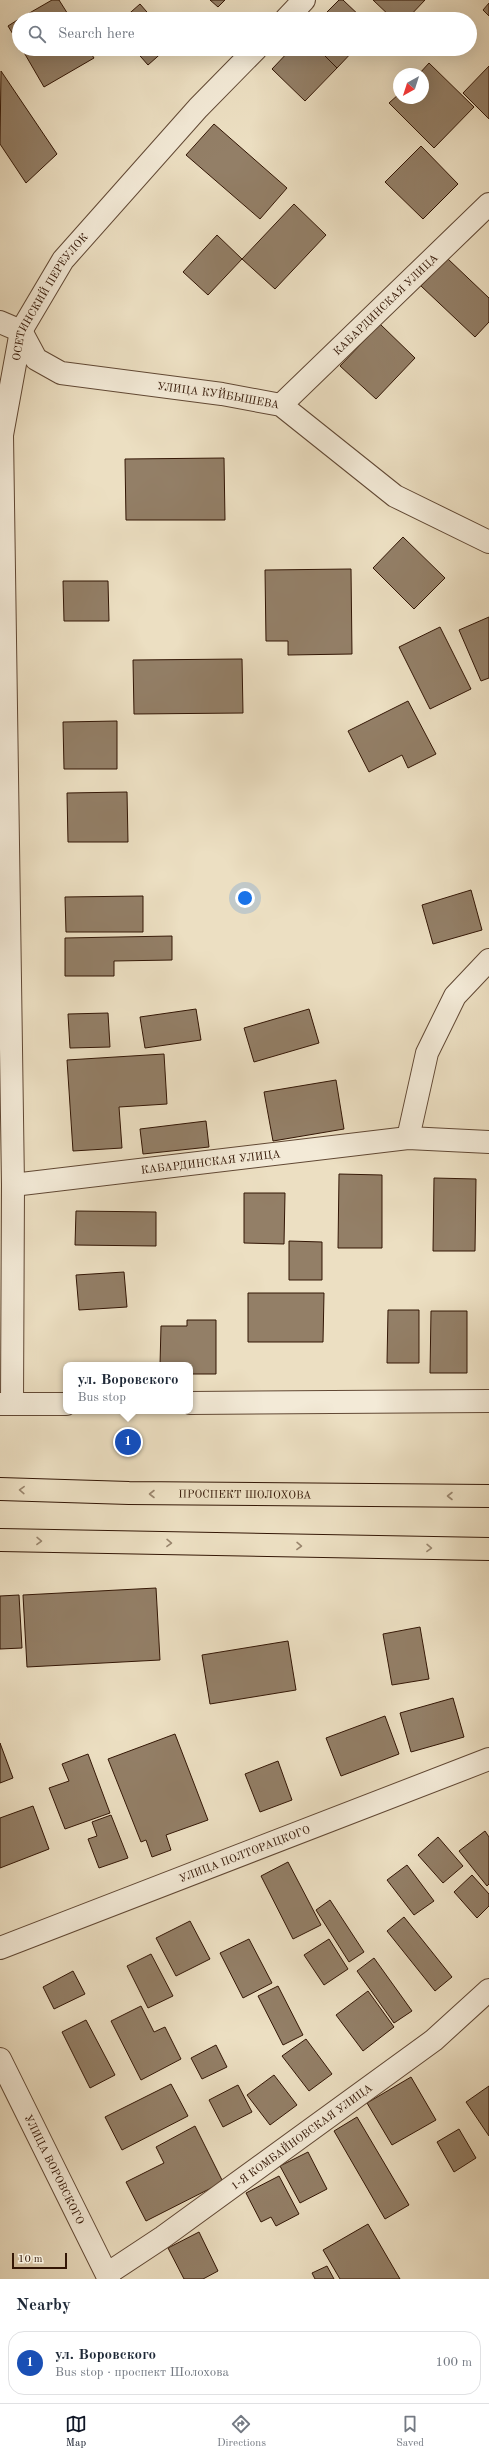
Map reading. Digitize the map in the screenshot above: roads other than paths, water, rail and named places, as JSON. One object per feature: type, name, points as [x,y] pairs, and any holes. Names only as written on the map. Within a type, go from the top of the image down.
[{"type":"main road","name":"ПРОСПЕКТ ШОЛОХОВА","points":[[0,1489],[129,1493],[489,1496]]},
{"type":"main road","points":[[0,1540],[489,1549]]},
{"type":"street","points":[[293,12],[304,0]]},
{"type":"street","name":"ОСЕТИНСКИЙ ПЕРЕУЛОК","points":[[6,1404],[7,1253],[13,1185],[2,435],[21,331],[63,260],[198,108],[249,56]]},
{"type":"street","name":"КАБАРДИНСКАЯ УЛИЦА","points":[[280,404],[489,204]]},
{"type":"street","points":[[0,322],[21,331]]},
{"type":"street","name":"УЛИЦА КУЙБЫШЕВА","points":[[21,331],[36,359],[61,373],[222,394],[280,404],[395,496],[489,542]]},
{"type":"street","points":[[408,1138],[427,1053],[455,996],[489,960]]},
{"type":"street","name":"КАБАРДИНСКАЯ УЛИЦА","points":[[13,1185],[408,1138],[489,1142]]},
{"type":"street","points":[[193,1403],[489,1402]]},
{"type":"street","points":[[6,1404],[63,1404]]},
{"type":"street","name":"УЛИЦА ПОЛТОРАЦКОГО","points":[[0,1948],[489,1759]]},
{"type":"street","name":"1-Я КОМБАЙНОВСКАЯ УЛИЦА","points":[[108,2276],[434,2040],[489,1990]]},
{"type":"street","name":"УЛИЦА ВОРОВСКОГО","points":[[0,2060],[108,2276]]},
{"type":"place","name":"ул. Воровского","points":[[128,1442]]}]
